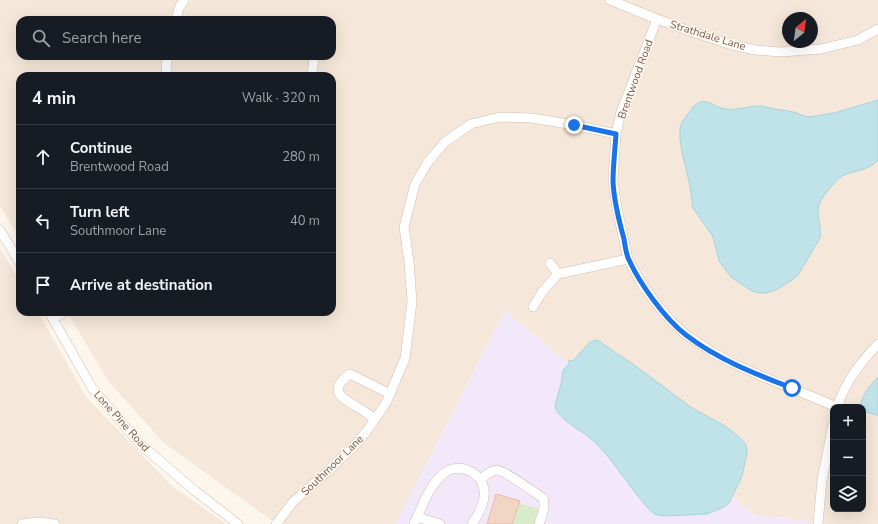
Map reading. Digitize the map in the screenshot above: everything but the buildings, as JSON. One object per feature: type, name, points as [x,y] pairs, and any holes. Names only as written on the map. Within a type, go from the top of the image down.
[{"type":"street","points":[[177,16],[179,8],[184,0]]},
{"type":"street","name":"Strathdale Lane","points":[[610,0],[657,19],[732,45],[756,50],[781,52],[821,49],[858,40],[878,29]]},
{"type":"street","name":"Brentwood Road","points":[[657,19],[621,112],[616,134],[613,182],[628,259],[642,284],[655,302],[671,321],[685,334],[730,362],[830,404]]},
{"type":"street","points":[[166,72],[167,60]]},
{"type":"street","points":[[312,72],[314,60]]},
{"type":"street","name":"Southmoor Lane","points":[[276,524],[293,502],[356,444],[376,419],[390,394],[405,358],[412,302],[409,262],[404,227],[416,184],[428,162],[445,142],[471,124],[500,117],[532,118],[616,134]]},
{"type":"street","points":[[0,230],[16,256]]},
{"type":"street","points":[[533,306],[542,292],[558,274],[628,259]]},
{"type":"street","points":[[550,263],[558,274]]},
{"type":"street","name":"Lone Pine Road","points":[[51,316],[92,388],[140,444],[194,490],[238,524]]},
{"type":"street","points":[[838,404],[850,378],[878,344]]},
{"type":"street","points":[[376,419],[339,395],[339,385],[350,374],[390,394]]},
{"type":"street","points":[[818,524],[822,480],[830,440]]},
{"type":"street","points":[[440,524],[416,521],[434,483],[445,472],[452,469],[461,468],[474,473],[484,488],[484,495],[479,512],[472,524]]},
{"type":"street","points":[[480,480],[492,471],[498,470],[543,498],[545,503],[539,524]]},
{"type":"street","points":[[22,524],[38,522],[55,524]]},
{"type":"shaded area","points":[[0,0],[878,0],[878,524],[807,524],[807,520],[755,515],[505,311],[395,524],[277,524],[164,443],[108,381],[69,316],[336,316],[336,72],[16,72],[16,231],[0,207]]},
{"type":"shaded area","points":[[0,249],[16,275],[16,316],[40,316],[86,397],[173,487],[227,524],[0,524]]},
{"type":"shaded area","points":[[505,311],[755,515],[807,520],[807,524],[395,524]]},
{"type":"green space","points":[[519,503],[541,510],[536,524],[512,524]]},
{"type":"water","points":[[878,100],[878,160],[866,168],[842,176],[823,197],[818,209],[820,238],[798,275],[778,289],[766,293],[752,291],[731,277],[719,261],[712,235],[693,208],[680,140],[680,128],[682,122],[696,104],[709,102],[725,109],[762,106],[790,111],[810,117],[834,113]]},
{"type":"water","points":[[595,340],[599,341],[633,364],[692,408],[725,426],[743,441],[746,445],[747,451],[742,476],[729,503],[724,507],[707,514],[663,516],[654,514],[597,445],[558,413],[555,405],[564,369],[569,364],[569,360],[573,361],[589,343]]},
{"type":"water","points":[[878,377],[878,416],[866,412],[866,404],[861,404],[872,383]]},
{"type":"route","points":[[574,125],[616,134],[613,182],[622,235],[628,259],[642,284],[655,302],[671,321],[685,334],[712,352],[730,362],[792,388]]}]
